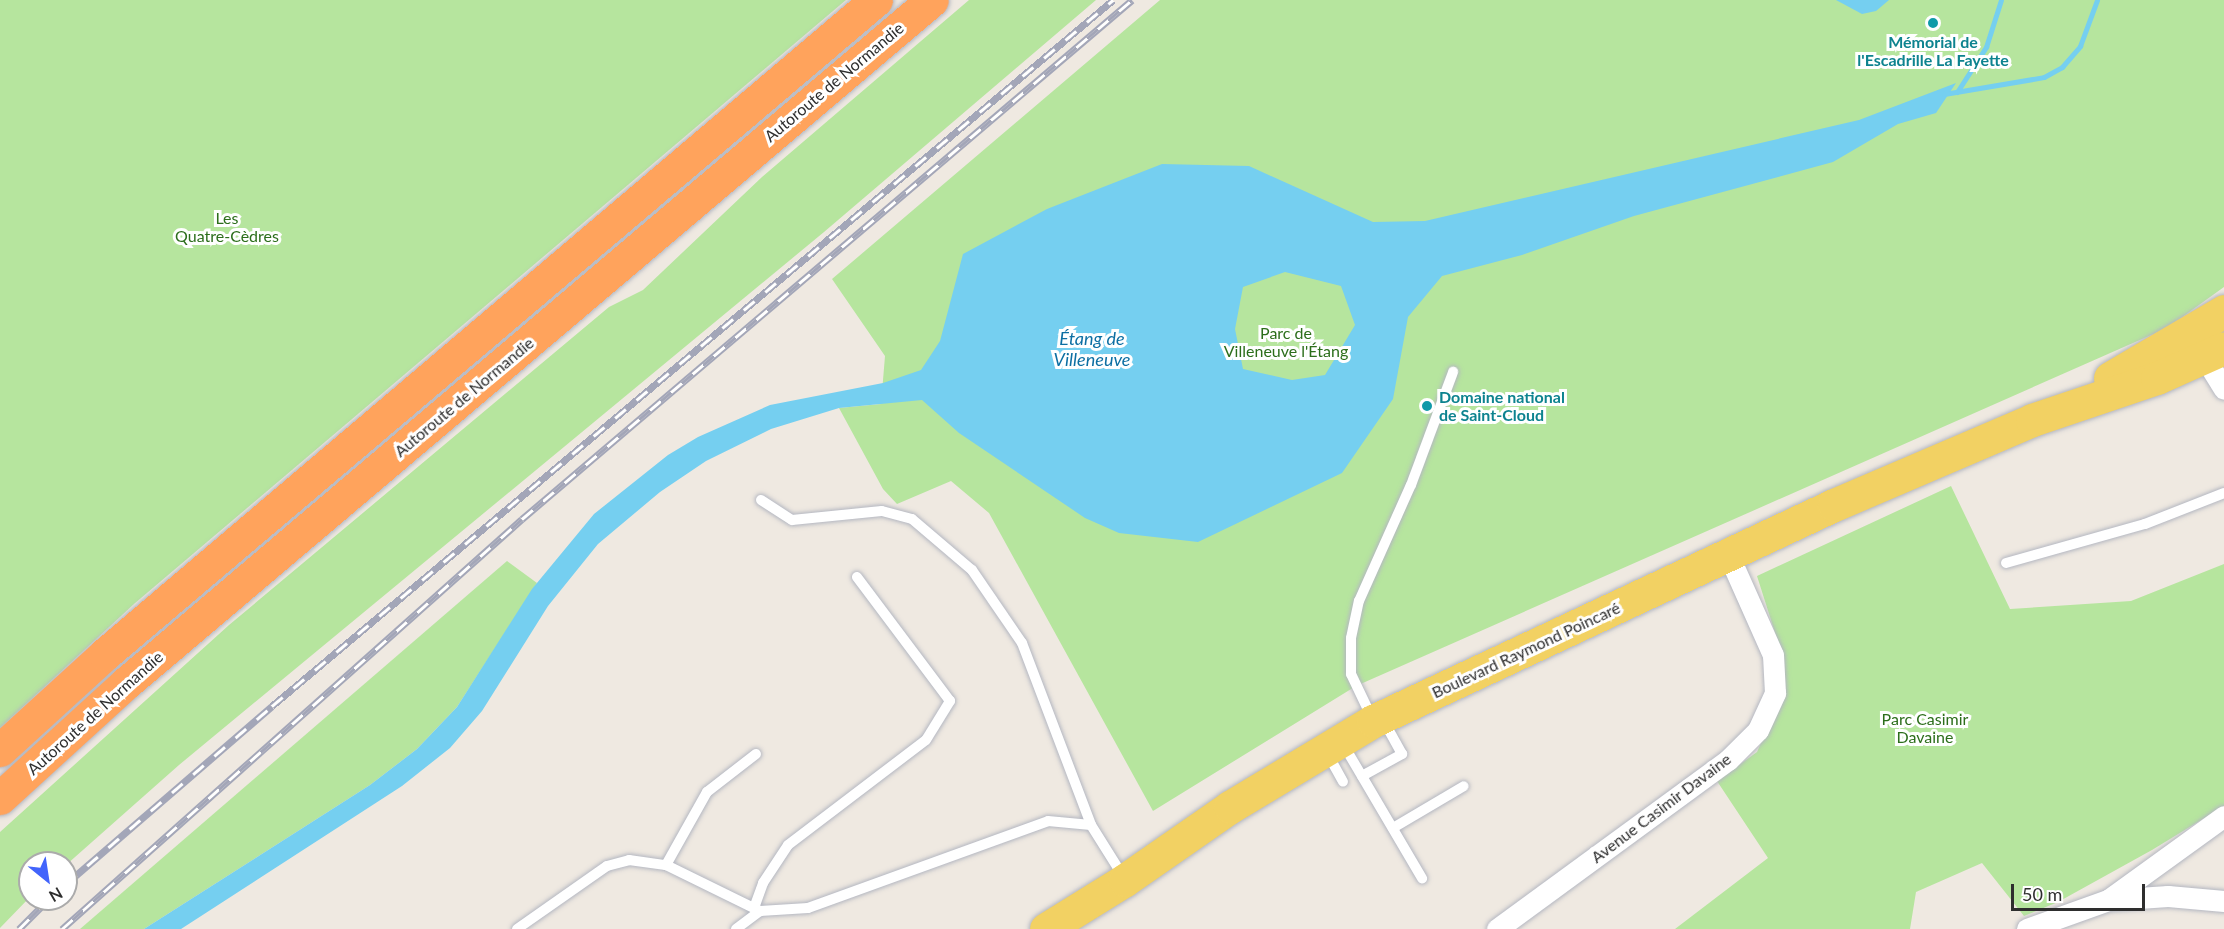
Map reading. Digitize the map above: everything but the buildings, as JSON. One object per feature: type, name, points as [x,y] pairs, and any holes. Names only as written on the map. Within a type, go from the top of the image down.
[{"type":"highway","points":[[0,750],[105,654],[876,0]]},
{"type":"highway","name":"Autoroute de Normandie","points":[[0,798],[126,683],[932,0]]},
{"type":"main road","name":"Boulevard Raymond Poincaré","points":[[1046,929],[1125,880],[1230,807],[1377,719],[1834,505],[2206,347],[2224,311]]},
{"type":"street","points":[[2206,347],[2224,389]]},
{"type":"street","name":"Avenue Casimir Davaine","points":[[1497,929],[1728,760],[1758,730],[1776,693],[1773,655],[1729,556]]},
{"type":"street","points":[[2108,900],[2224,816]]},
{"type":"street","points":[[2027,929],[2108,900],[2168,896],[2224,901]]},
{"type":"lane","points":[[1362,776],[1402,754],[1377,719],[1351,674],[1351,638],[1359,601],[1411,485],[1453,372]]},
{"type":"lane","points":[[2006,563],[2145,525],[2224,493]]},
{"type":"lane","points":[[760,500],[792,520],[882,511],[912,519],[972,570],[1022,643],[1091,825],[1125,880]]},
{"type":"lane","points":[[736,929],[757,909],[763,883],[788,845],[926,740],[950,701],[857,577]]},
{"type":"lane","points":[[1333,744],[1362,776],[1422,878]]},
{"type":"lane","points":[[1333,744],[1343,782]]},
{"type":"lane","points":[[666,865],[707,792],[756,754]]},
{"type":"lane","points":[[1393,828],[1464,786]]},
{"type":"lane","points":[[517,929],[607,866],[629,860],[666,865],[757,909],[808,908],[1048,821],[1091,825]]},
{"type":"green space","name":"Les Quatre-Cèdres","points":[[0,0],[846,0],[134,604],[0,728]]},
{"type":"green space","points":[[969,0],[1096,0],[824,232],[179,765],[78,854],[78,851],[18,851],[18,909],[0,928],[0,832],[229,625],[609,307],[643,290],[762,177]]},
{"type":"green space","name":"Domaine national de Saint-Cloud","points":[[1160,0],[2224,0],[2224,287],[2167,328],[1356,686],[1153,811],[989,513],[951,481],[897,504],[883,489],[839,408],[881,404],[885,356],[832,279]]},
{"type":"green space","name":"Parc Casimir Davaine","points":[[1951,486],[2010,609],[2131,601],[2224,564],[2224,806],[2152,850],[2058,902],[2024,916],[1982,863],[1916,892],[1910,929],[1675,929],[1768,858],[1717,781],[1757,752],[1782,696],[1784,661],[1757,576]]},
{"type":"green space","points":[[507,561],[537,583],[457,707],[417,749],[370,785],[144,929],[80,929]]},
{"type":"water","points":[[1836,0],[1889,0],[1876,11],[1862,14]]},
{"type":"water","name":"Étang de Villeneuve","points":[[1956,83],[1936,113],[1898,124],[1833,162],[1634,216],[1522,255],[1442,276],[1408,317],[1393,399],[1342,473],[1198,542],[1119,533],[1085,518],[959,433],[922,400],[839,408],[771,429],[706,461],[660,492],[598,544],[548,606],[482,711],[450,748],[402,786],[181,929],[144,929],[370,785],[417,749],[457,707],[532,589],[594,514],[668,455],[698,437],[770,405],[883,383],[921,370],[940,341],[963,254],[1047,209],[1162,164],[1249,166],[1373,222],[1425,221],[1859,120]],"holes":[[[1285,272],[1341,286],[1355,325],[1325,375],[1292,380],[1243,369],[1235,329],[1243,287]]]},
{"type":"waterway","points":[[1957,92],[1986,47],[2001,0]]},
{"type":"waterway","points":[[1944,94],[2044,77],[2062,67],[2080,46],[2097,0]]},
{"type":"railway","points":[[78,874],[272,706],[1113,0]]},
{"type":"railway","points":[[62,929],[522,519],[1132,0]]},
{"type":"railway","points":[[19,929],[37,911]]},
{"type":"place","name":"Mémorial de l'Escadrille La Fayette","points":[[1933,23]]},
{"type":"place","name":"Domaine national de Saint-Cloud","points":[[1427,406]]},
{"type":"park label","name":"Parc de Villeneuve l'Étang","points":[[1286,342]]}]
